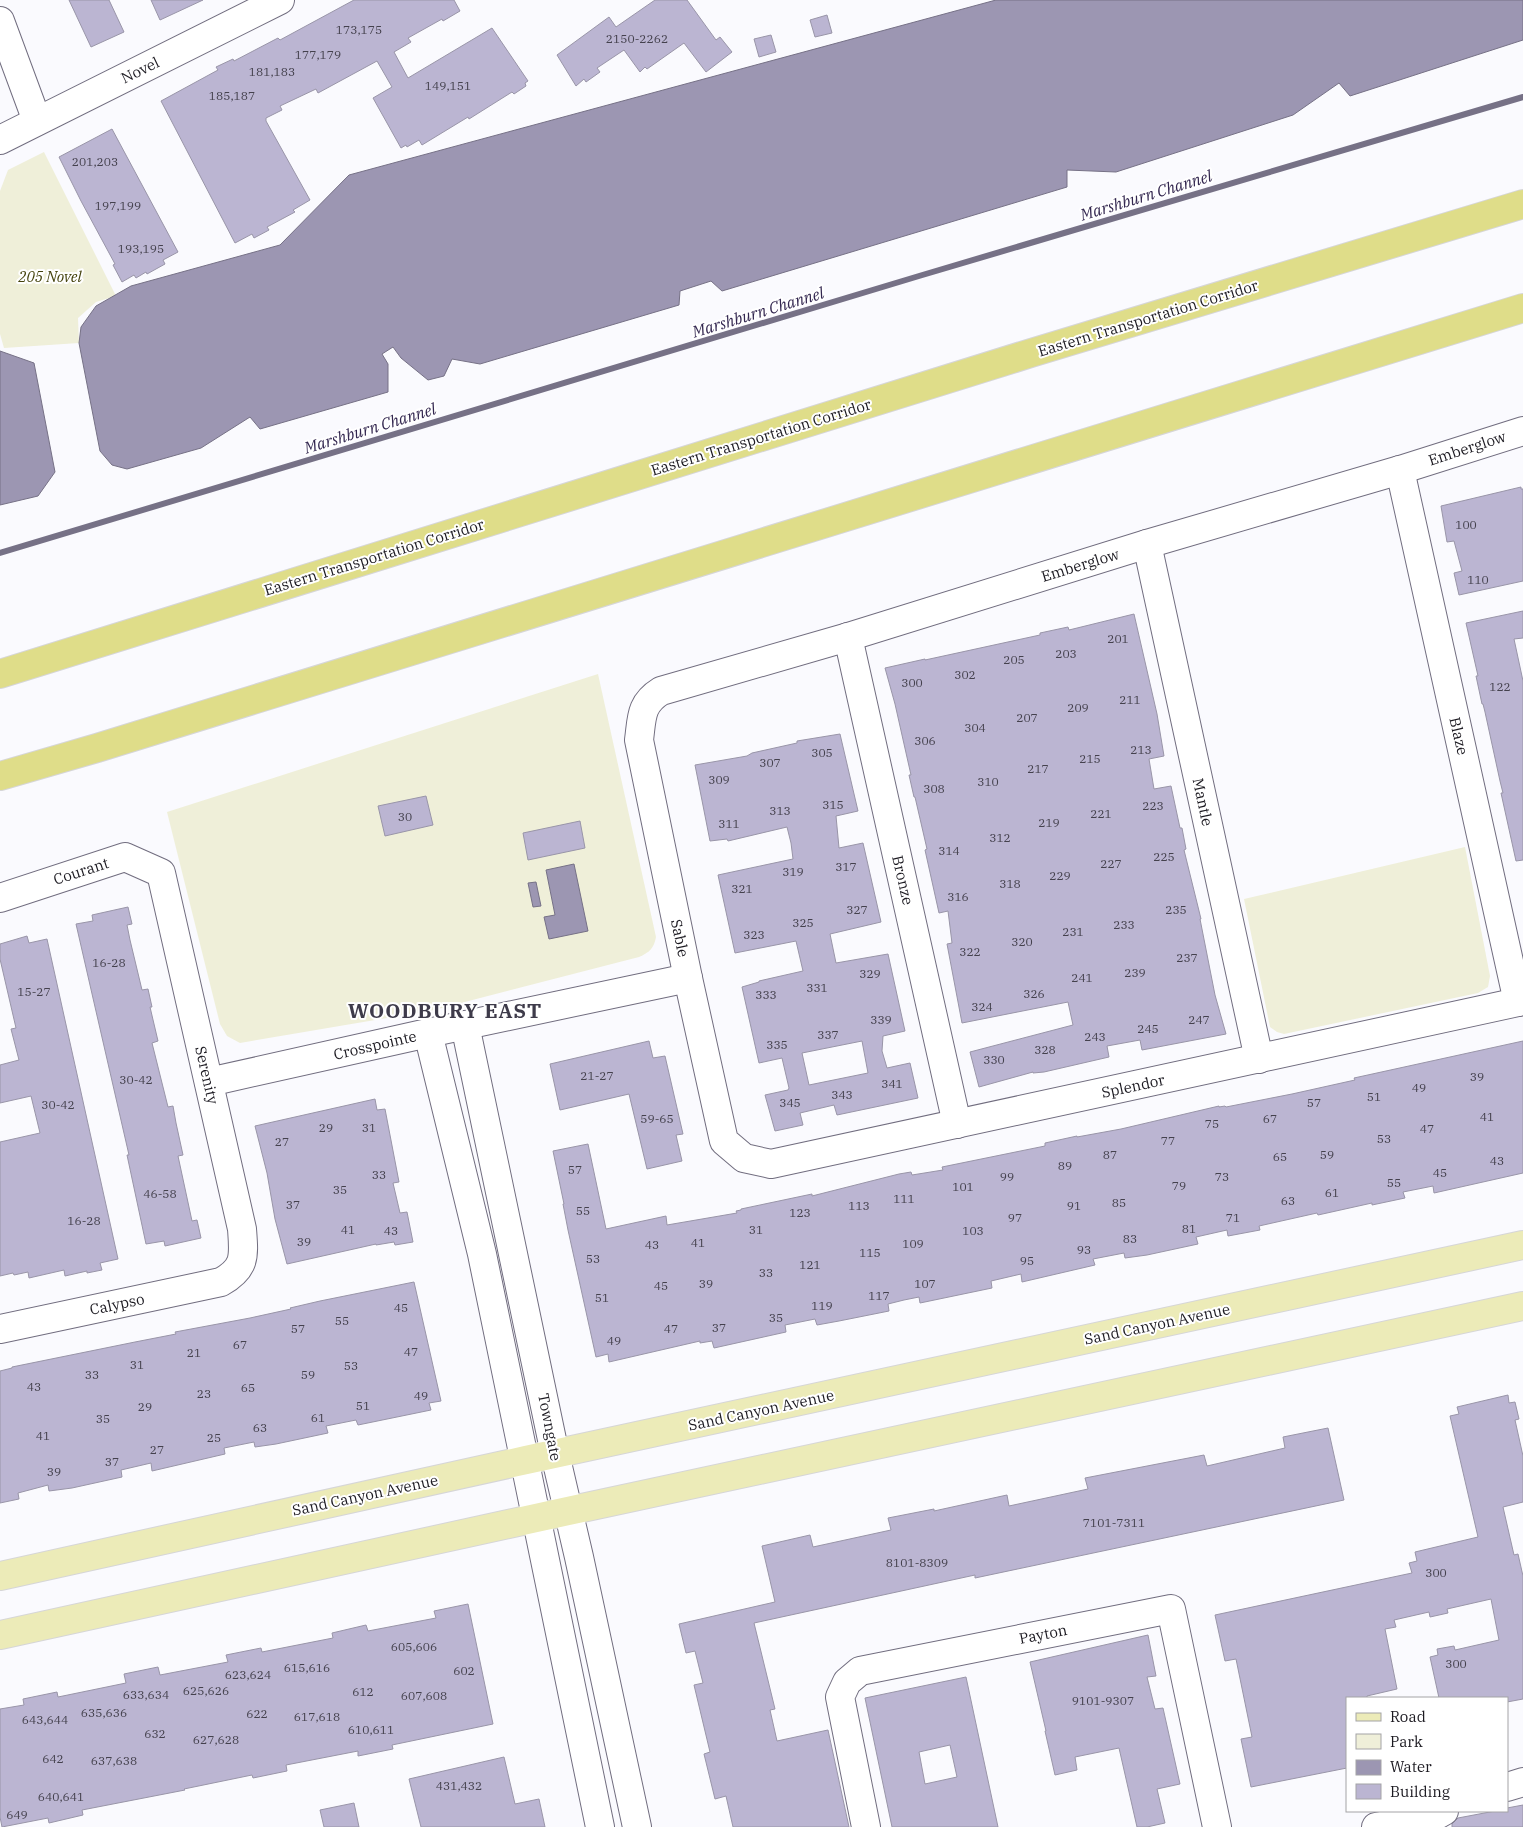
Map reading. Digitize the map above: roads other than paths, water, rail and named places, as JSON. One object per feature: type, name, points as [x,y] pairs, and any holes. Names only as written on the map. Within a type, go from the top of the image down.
[{"type":"highway","name":"Eastern Transportation Corridor","points":[[0,674],[1012,359],[1523,204]]},
{"type":"highway","points":[[0,776],[98,748],[1523,308]]},
{"type":"highway","points":[[0,787],[98,748]]},
{"type":"main road","name":"Sand Canyon Avenue","points":[[0,1576],[526,1460],[1523,1245]]},
{"type":"main road","points":[[0,1636],[568,1511],[1523,1306]]},
{"type":"street","name":"Novel","points":[[0,140],[280,0]]},
{"type":"street","points":[[0,21],[37,121]]},
{"type":"street","name":"Emberglow","points":[[643,709],[651,697],[661,691],[848,637],[1147,544],[1400,470],[1523,430]]},
{"type":"street","name":"Blaze","points":[[1400,470],[1521,1002]]},
{"type":"street","name":"Mantle","points":[[1147,544],[1259,1059]]},
{"type":"street","name":"Bronze","points":[[848,637],[957,1124]]},
{"type":"street","name":"Sable","points":[[643,709],[639,740],[724,1141],[744,1158]]},
{"type":"street","name":"Courant","points":[[0,898],[125,857],[161,873]]},
{"type":"street","name":"Serenity","points":[[161,873],[242,1230],[244,1255],[241,1265],[232,1275]]},
{"type":"street","name":"Crosspointe","points":[[209,1082],[688,978]]},
{"type":"street","name":"Splendor","points":[[744,1158],[771,1164],[1521,1002]]},
{"type":"street","name":"Towngate","points":[[465,1025],[555,1454],[637,1827]]},
{"type":"street","name":"Towngate","points":[[428,1033],[482,1254],[526,1460],[600,1827]]},
{"type":"street","name":"Calypso","points":[[0,1329],[221,1282],[232,1275]]},
{"type":"street","name":"Payton","points":[[866,1827],[840,1697],[847,1682],[860,1671],[1171,1609],[1217,1827]]},
{"type":"street","points":[[1508,1786],[1523,1782]]},
{"type":"street","points":[[1376,1827],[1437,1815],[1442,1812]]},
{"type":"water","points":[[996,0],[1523,0],[1523,40],[1350,96],[1339,83],[1293,115],[1116,172],[1067,170],[1067,187],[722,291],[711,281],[680,291],[679,305],[480,364],[452,359],[444,376],[428,380],[401,358],[393,347],[382,354],[388,364],[388,392],[260,429],[250,417],[201,448],[127,469],[112,465],[100,451],[79,343],[81,327],[96,306],[131,286],[280,245],[349,175]]},
{"type":"water","points":[[0,351],[34,363],[55,472],[38,496],[0,505]]},
{"type":"water","points":[[574,864],[588,931],[549,939],[544,917],[555,915],[546,870]]},
{"type":"water","points":[[536,882],[541,906],[533,907],[528,883]]},
{"type":"waterway","name":"Marshburn Channel","points":[[0,553],[919,276],[1523,97]]},
{"type":"district","name":"WOODBURY EAST","points":[[445,1010]]},
{"type":"park label","name":"205 Novel","points":[[50,276]]}]
